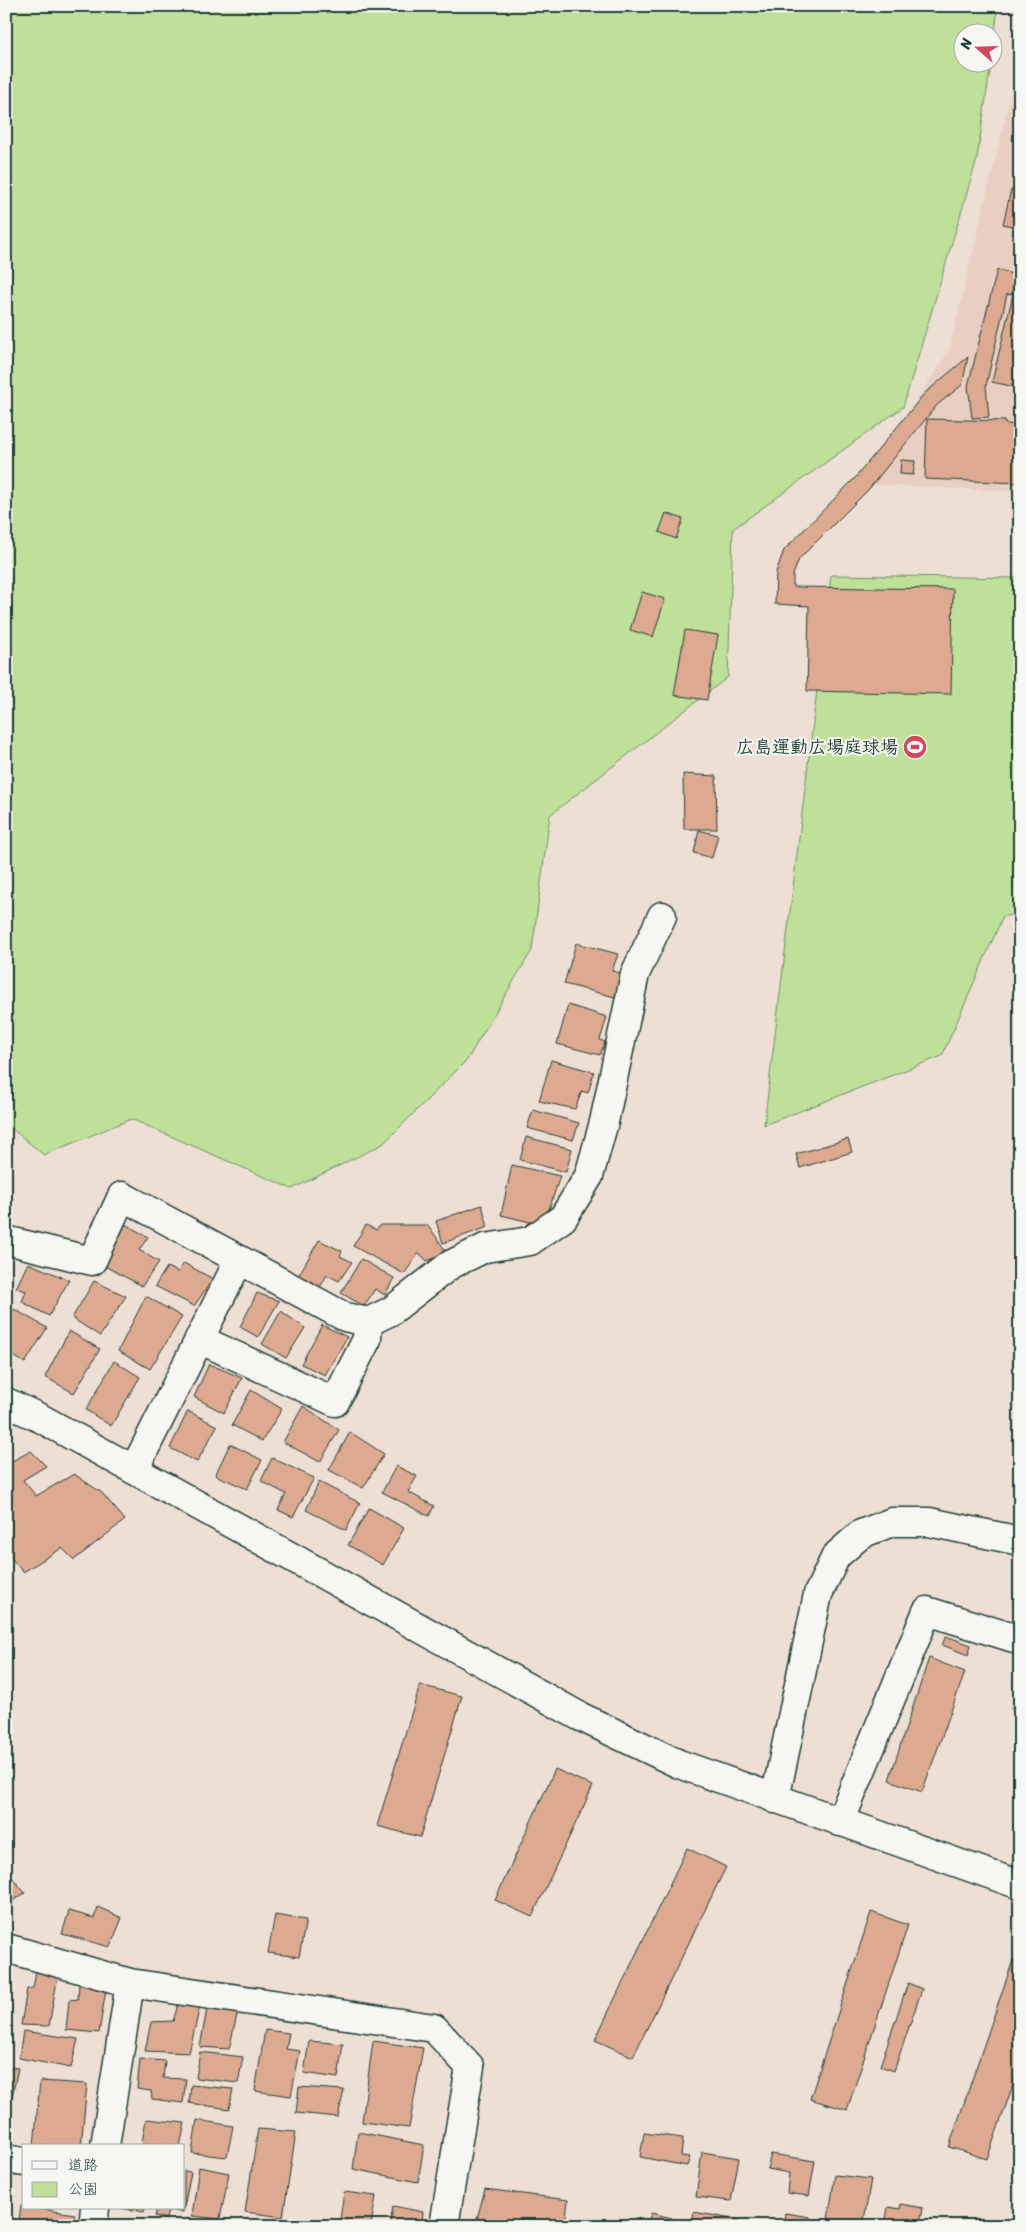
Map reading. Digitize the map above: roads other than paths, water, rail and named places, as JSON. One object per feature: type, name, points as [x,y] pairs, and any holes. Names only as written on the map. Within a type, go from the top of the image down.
[{"type":"street","points":[[6,1240],[92,1261],[122,1196],[345,1317],[368,1322],[391,1311],[450,1265],[486,1248],[530,1241],[563,1218],[589,1176],[604,1122],[635,974],[662,916]]},
{"type":"street","points":[[134,1470],[239,1260]]},
{"type":"street","points":[[199,1338],[335,1402],[367,1339],[368,1322]]},
{"type":"street","points":[[6,1402],[134,1470],[578,1716],[679,1764],[1020,1885]]},
{"type":"street","points":[[775,1798],[818,1594],[836,1556],[861,1534],[892,1522],[929,1522],[1020,1541]]},
{"type":"street","points":[[840,1822],[927,1611],[1020,1640]]},
{"type":"street","points":[[6,1948],[130,1983],[434,2028],[470,2067],[444,2226]]},
{"type":"street","points":[[105,2144],[130,1983]]},
{"type":"street","points":[[6,2159],[22,2162]]},
{"type":"street","points":[[92,2226],[95,2210]]},
{"type":"place","name":"広島運動広場庭球場","points":[[915,747]]}]
